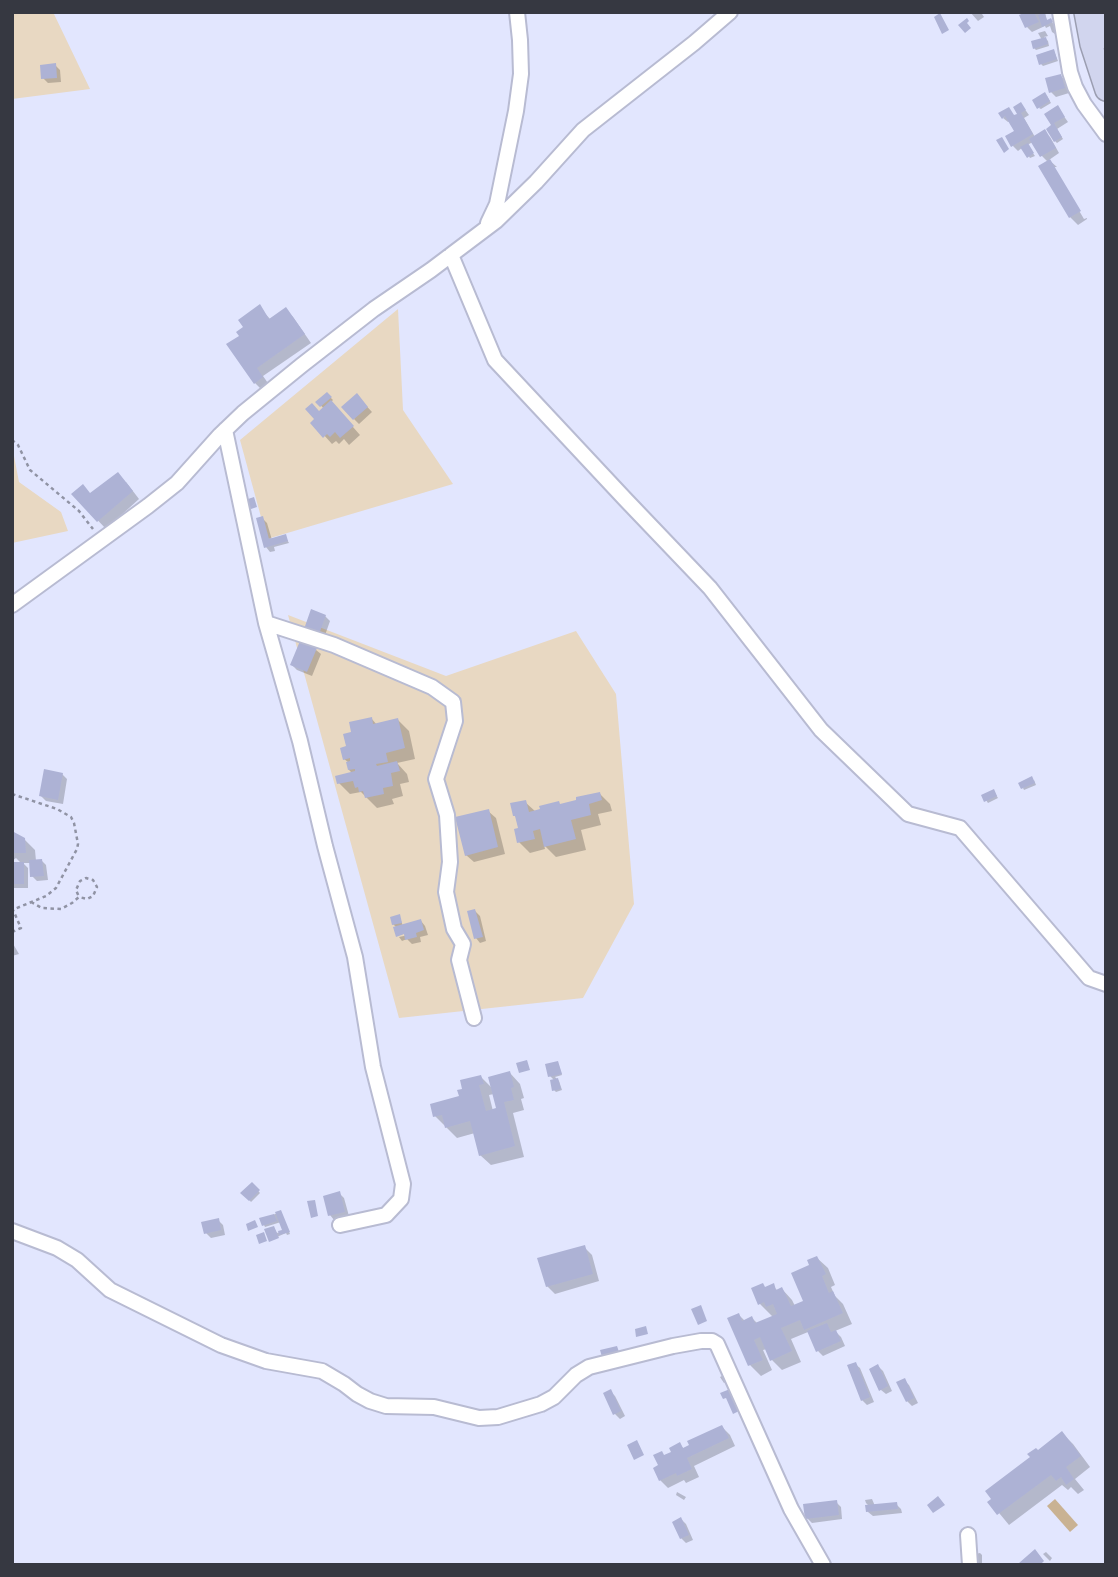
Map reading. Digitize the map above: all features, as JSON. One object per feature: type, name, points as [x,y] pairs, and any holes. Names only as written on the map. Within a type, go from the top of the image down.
[{"type":"highway","points":[[1085,12],[1091,44],[1106,90]]},
{"type":"highway","points":[[1101,12],[1106,38]]},
{"type":"street","points":[[478,235],[491,219],[497,204],[516,111],[521,74],[517,12]]},
{"type":"street","points":[[12,605],[177,483],[243,413],[364,317],[496,221],[583,130],[730,12]]},
{"type":"street","points":[[1060,12],[1075,88],[1106,134]]},
{"type":"street","points":[[451,255],[495,360],[710,588],[821,730],[908,814],[960,828],[1089,978],[1106,984]]},
{"type":"street","points":[[225,430],[266,623],[300,741],[355,957],[373,1067],[403,1184],[401,1199],[386,1214],[340,1225]]},
{"type":"street","points":[[266,623],[334,645],[432,687],[453,702],[455,721],[436,779],[447,815],[450,862],[446,892],[454,929],[463,944],[459,960],[474,1018]]},
{"type":"street","points":[[12,1231],[57,1248],[77,1260],[110,1290],[221,1345],[266,1361],[322,1371],[363,1398],[386,1406],[434,1407],[479,1418],[498,1417],[541,1404],[589,1367],[673,1346],[712,1341],[717,1344],[792,1509],[823,1565]]},
{"type":"street","points":[[968,1535],[970,1565]]},
{"type":"path","points":[[12,440],[18,445],[30,470],[79,511],[102,540]]},
{"type":"path","points":[[12,794],[57,809],[71,817],[78,841],[77,849],[56,888],[46,896],[13,910],[22,928],[12,932]]},
{"type":"path","points":[[86,878],[93,880],[97,887],[93,896],[87,899],[79,897],[76,890],[80,881],[86,878]]},
{"type":"path","points":[[32,902],[42,908],[55,910],[66,907],[79,897]]},
{"type":"shaded area","points":[[12,12],[53,12],[90,89],[12,99]]},
{"type":"shaded area","points":[[398,309],[403,410],[453,484],[267,539],[240,440]]},
{"type":"shaded area","points":[[12,455],[19,482],[61,512],[68,531],[12,543]]},
{"type":"shaded area","points":[[288,615],[446,676],[576,631],[616,694],[634,904],[583,998],[399,1018]]},
{"type":"shaded area","points":[[1055,1499],[1078,1525],[1070,1532],[1047,1506]]},
{"type":"building","points":[[1034,12],[1039,22],[1025,28],[1019,15]]},
{"type":"building","points":[[1044,12],[1047,20],[1051,18],[1053,22],[1042,27],[1038,15]]},
{"type":"building","points":[[940,13],[949,30],[942,34],[934,17]]},
{"type":"building","points":[[967,18],[971,28],[965,33],[958,25]]},
{"type":"building","points":[[1046,37],[1048,44],[1033,49],[1031,41]]},
{"type":"building","points":[[1054,49],[1057,59],[1039,65],[1036,55]]},
{"type":"building","points":[[56,63],[57,78],[41,79],[40,65]]},
{"type":"building","points":[[1061,74],[1065,88],[1049,93],[1045,78]]},
{"type":"building","points":[[1045,92],[1050,101],[1037,109],[1032,100]]},
{"type":"building","points":[[1021,102],[1026,110],[1021,113],[1033,134],[1011,147],[1005,136],[1014,131],[1005,116],[1002,119],[998,113],[1009,107],[1014,115],[1017,114],[1013,107]]},
{"type":"building","points":[[1058,105],[1065,117],[1054,123],[1062,137],[1054,142],[1046,129],[1051,125],[1044,114]]},
{"type":"building","points":[[1045,129],[1056,148],[1040,157],[1029,139]]},
{"type":"building","points":[[1002,137],[1009,149],[1004,153],[996,140]]},
{"type":"building","points":[[1028,143],[1034,153],[1027,158],[1020,147]]},
{"type":"building","points":[[1050,159],[1081,211],[1069,218],[1038,166]]},
{"type":"building","points":[[260,304],[269,319],[286,307],[305,334],[257,368],[263,377],[254,384],[226,344],[239,336],[236,332],[243,327],[238,320]]},
{"type":"building","points":[[327,392],[332,397],[320,407],[315,402]]},
{"type":"building","points":[[357,393],[368,407],[353,420],[341,407]]},
{"type":"building","points":[[331,400],[354,426],[340,438],[335,432],[330,437],[327,434],[323,438],[310,423],[314,419],[305,409],[312,403],[319,411]]},
{"type":"building","points":[[118,472],[133,491],[97,522],[71,494],[83,484],[90,493]]},
{"type":"building","points":[[254,497],[257,507],[248,510],[245,500]]},
{"type":"building","points":[[263,516],[269,539],[286,534],[288,541],[264,548],[256,518]]},
{"type":"building","points":[[311,609],[326,615],[318,637],[303,632]]},
{"type":"building","points":[[300,641],[317,648],[307,672],[290,665]]},
{"type":"building","points":[[372,717],[373,724],[398,718],[405,748],[386,753],[388,762],[376,764],[377,766],[397,761],[400,771],[391,773],[393,786],[383,788],[384,794],[365,798],[363,791],[359,792],[358,787],[355,788],[353,781],[337,784],[335,776],[355,771],[348,770],[346,762],[350,761],[350,758],[343,760],[340,748],[346,746],[343,734],[351,732],[349,722]]},
{"type":"building","points":[[44,769],[63,773],[58,800],[39,796]]},
{"type":"building","points":[[1032,776],[1035,783],[1021,789],[1018,783]]},
{"type":"building","points":[[994,789],[997,796],[984,802],[981,795]]},
{"type":"building","points":[[600,792],[602,800],[589,804],[591,815],[571,820],[576,839],[544,847],[540,829],[533,831],[535,839],[517,843],[514,829],[518,828],[510,803],[526,800],[529,812],[540,809],[539,806],[559,801],[560,804],[576,800],[576,797]]},
{"type":"building","points":[[489,809],[498,847],[465,856],[455,817]]},
{"type":"building","points":[[12,831],[25,838],[26,853],[12,853]]},
{"type":"building","points":[[42,859],[44,876],[30,877],[29,860]]},
{"type":"building","points":[[12,862],[24,862],[24,884],[12,884]]},
{"type":"building","points":[[475,909],[483,937],[474,939],[467,911]]},
{"type":"building","points":[[400,914],[402,923],[392,925],[390,917]]},
{"type":"building","points":[[421,919],[424,930],[416,933],[417,937],[405,940],[404,934],[396,937],[393,927]]},
{"type":"building","points":[[527,1060],[530,1070],[519,1073],[516,1063]]},
{"type":"building","points":[[558,1061],[562,1074],[548,1077],[545,1064]]},
{"type":"building","points":[[510,1071],[514,1100],[504,1102],[515,1146],[479,1156],[470,1121],[445,1128],[442,1115],[433,1117],[430,1104],[459,1096],[457,1090],[462,1089],[460,1080],[481,1075],[484,1084],[479,1085],[486,1111],[496,1108],[488,1077]]},
{"type":"building","points":[[558,1078],[561,1089],[552,1091],[550,1080]]},
{"type":"building","points":[[252,1182],[260,1190],[249,1201],[240,1193]]},
{"type":"building","points":[[340,1191],[345,1212],[328,1216],[323,1196]]},
{"type":"building","points":[[315,1200],[318,1216],[311,1218],[307,1201]]},
{"type":"building","points":[[281,1210],[290,1232],[279,1235],[278,1231],[282,1230],[275,1212]]},
{"type":"building","points":[[274,1214],[277,1221],[262,1226],[259,1218]]},
{"type":"building","points":[[219,1218],[221,1230],[204,1234],[201,1222]]},
{"type":"building","points":[[255,1220],[258,1227],[248,1231],[246,1224]]},
{"type":"building","points":[[274,1226],[279,1238],[269,1242],[264,1229]]},
{"type":"building","points":[[264,1232],[267,1241],[259,1244],[256,1235]]},
{"type":"building","points":[[585,1245],[593,1274],[546,1287],[537,1258]]},
{"type":"building","points":[[817,1256],[826,1274],[822,1276],[829,1293],[833,1291],[843,1313],[804,1330],[800,1320],[781,1328],[792,1351],[770,1361],[760,1337],[754,1340],[763,1360],[748,1366],[727,1318],[739,1313],[742,1321],[752,1316],[755,1323],[777,1314],[773,1304],[766,1307],[764,1302],[758,1305],[751,1288],[763,1283],[765,1287],[774,1283],[776,1290],[782,1287],[791,1306],[803,1301],[791,1273],[809,1265],[807,1260]]},
{"type":"building","points":[[701,1305],[707,1321],[698,1325],[691,1309]]},
{"type":"building","points":[[827,1323],[831,1332],[836,1330],[841,1341],[816,1352],[807,1331]]},
{"type":"building","points":[[646,1326],[648,1334],[636,1337],[635,1329]]},
{"type":"building","points":[[617,1346],[619,1352],[602,1357],[600,1350]]},
{"type":"building","points":[[856,1362],[870,1397],[861,1401],[847,1365]]},
{"type":"building","points":[[878,1364],[888,1386],[879,1391],[869,1369]]},
{"type":"building","points":[[905,1378],[914,1398],[906,1402],[896,1382]]},
{"type":"building","points":[[611,1389],[621,1411],[613,1415],[603,1393]]},
{"type":"building","points":[[730,1389],[739,1411],[733,1414],[726,1398],[723,1399],[720,1393]]},
{"type":"building","points":[[722,1425],[729,1438],[687,1458],[692,1469],[659,1481],[653,1468],[658,1465],[653,1455],[662,1451],[664,1455],[671,1452],[669,1448],[680,1442],[683,1448],[689,1445],[687,1441]]},
{"type":"building","points":[[1062,1431],[1081,1456],[1066,1467],[1074,1479],[1066,1485],[1061,1477],[1056,1481],[1051,1475],[997,1515],[987,1502],[991,1499],[985,1491],[1030,1457],[1027,1454],[1036,1448],[1038,1450]]},
{"type":"building","points":[[637,1440],[644,1455],[634,1460],[627,1445]]},
{"type":"building","points":[[938,1496],[945,1505],[933,1513],[927,1505]]},
{"type":"building","points":[[837,1500],[839,1515],[805,1519],[803,1504]]},
{"type":"building","points":[[897,1502],[898,1509],[866,1512],[865,1505]]},
{"type":"building","points":[[681,1517],[689,1535],[680,1539],[672,1522]]},
{"type":"building","points":[[1035,1549],[1044,1561],[1040,1565],[1019,1563]]}]
